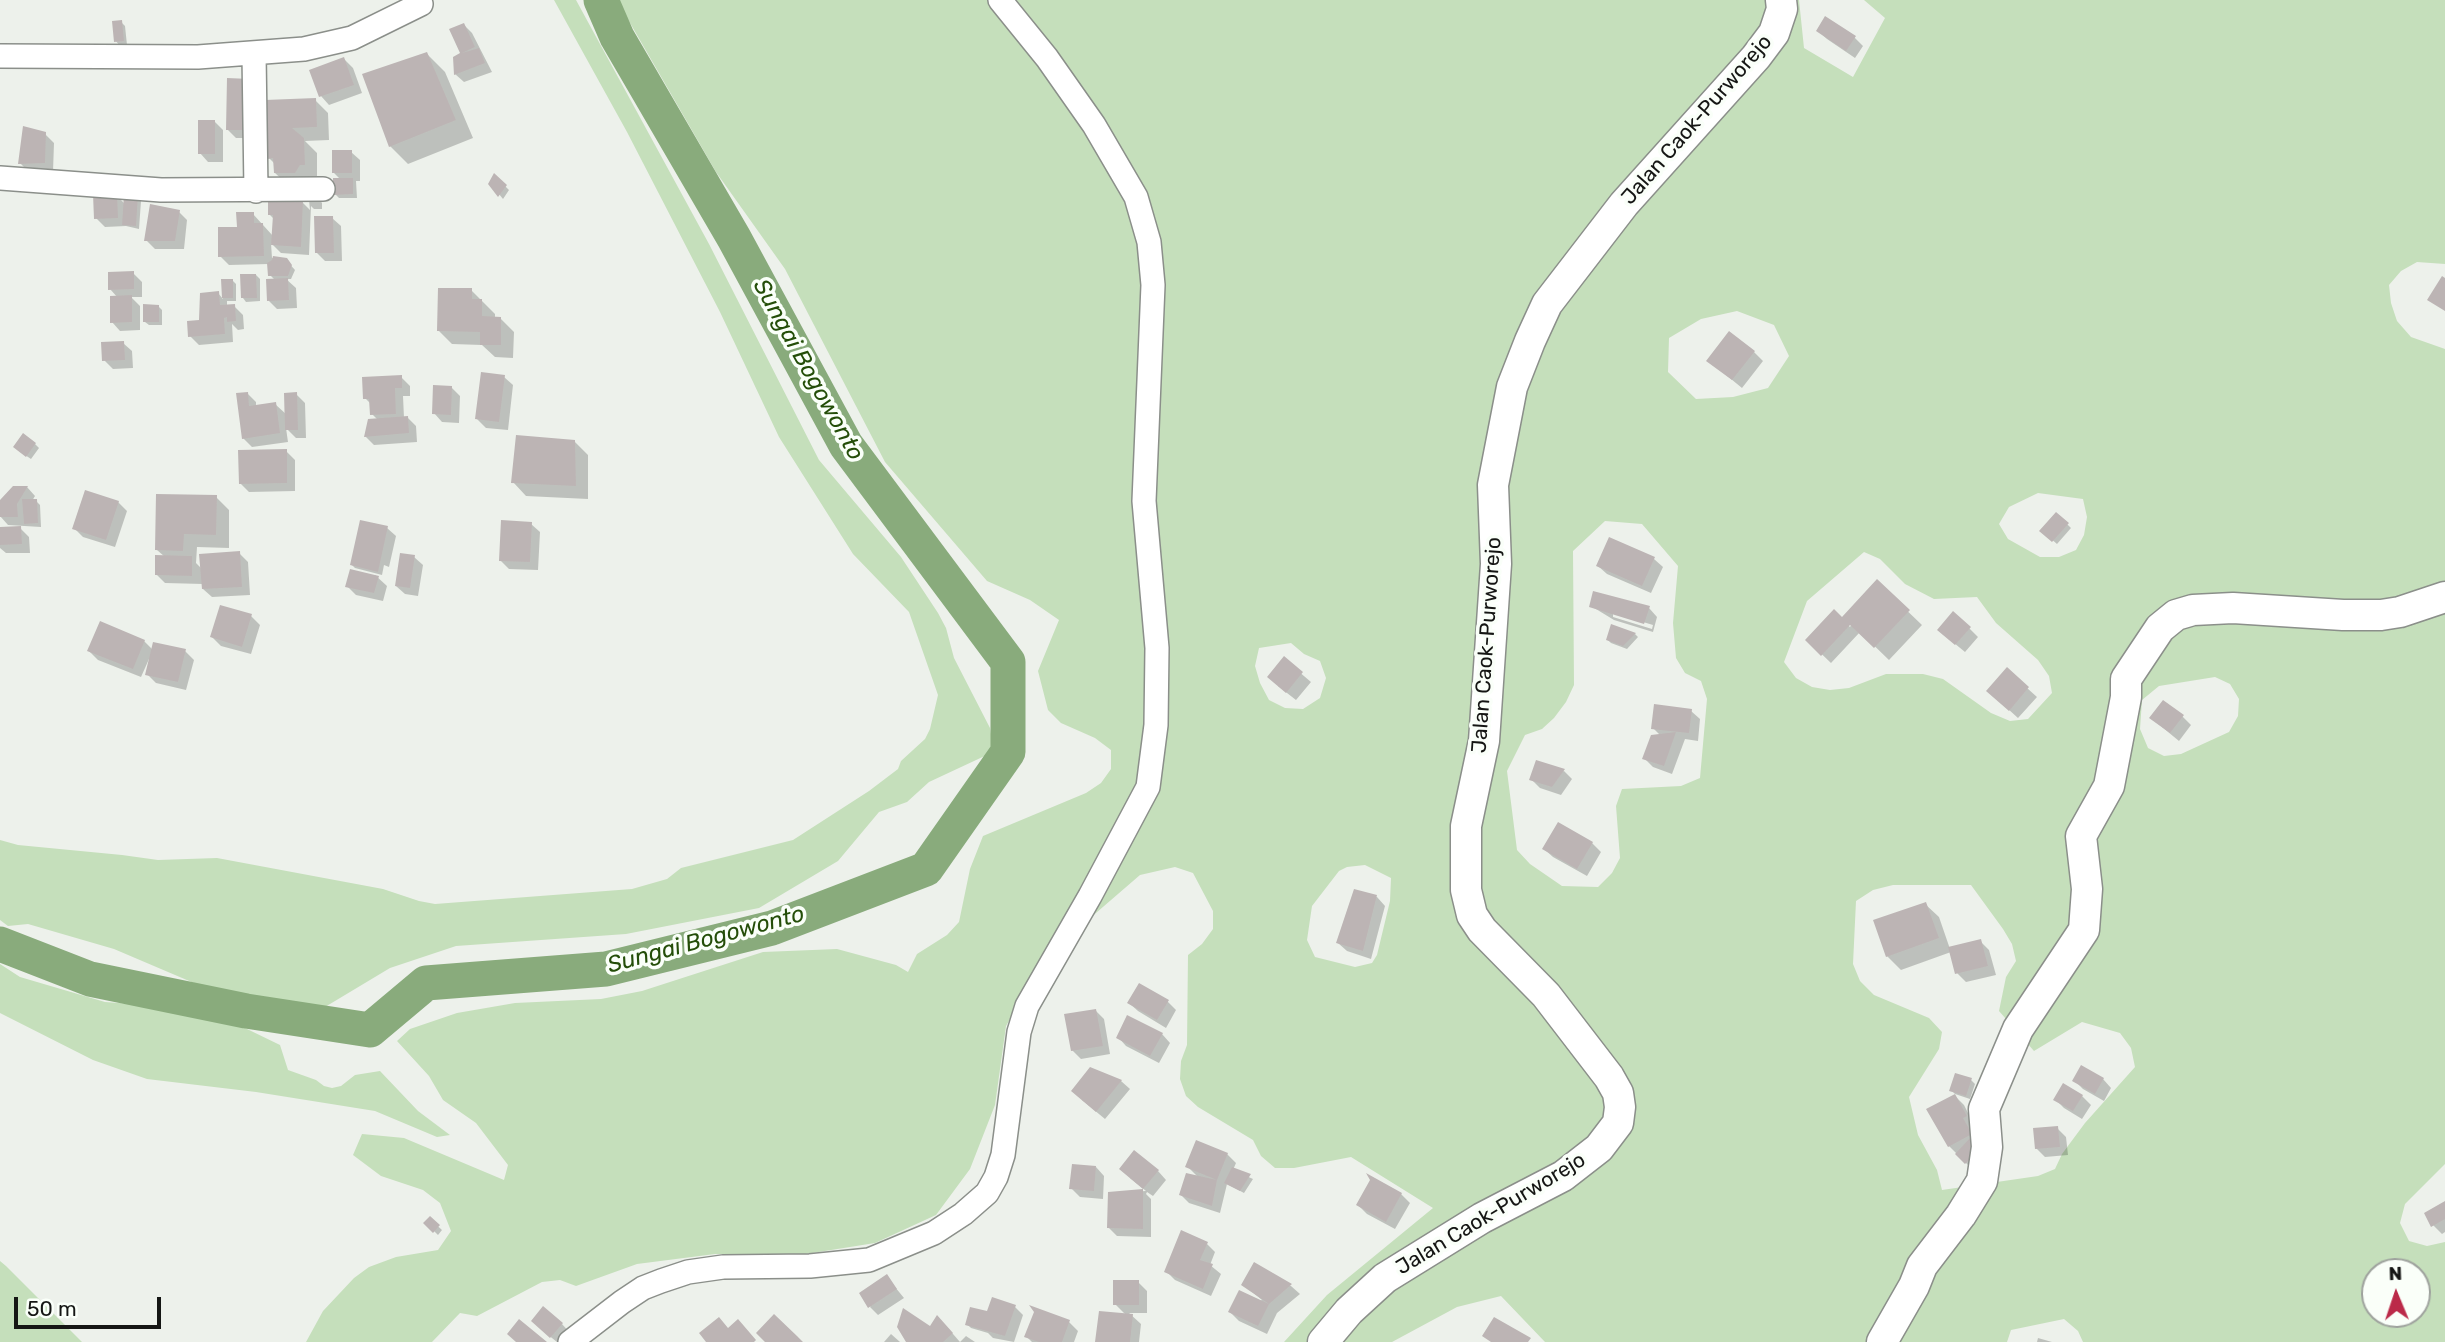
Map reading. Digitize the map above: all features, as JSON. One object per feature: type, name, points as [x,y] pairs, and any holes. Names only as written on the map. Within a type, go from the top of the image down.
[{"type":"street","points":[[570,1342],[643,1288],[662,1281],[688,1272],[723,1267],[810,1266],[869,1260],[934,1233],[963,1214],[987,1193],[1003,1155],[1019,1032],[1027,1006],[1090,896],[1147,787],[1156,725],[1157,648],[1144,501],[1153,285],[1149,242],[1136,197],[1094,125],[1047,58],[1000,0]]},
{"type":"street","name":"Jalan Caok-Purworejo","points":[[1323,1342],[1349,1311],[1385,1278],[1482,1218],[1563,1176],[1600,1148],[1618,1123],[1618,1093],[1609,1077],[1546,995],[1482,930],[1472,915],[1466,890],[1466,826],[1485,741],[1496,564],[1493,485],[1512,387],[1547,304],[1624,204],[1756,57],[1774,33],[1782,9],[1781,0]]},
{"type":"street","points":[[0,56],[198,57],[304,49],[352,38],[421,4]]},
{"type":"street","points":[[254,54],[256,191]]},
{"type":"street","points":[[0,178],[161,190],[323,189]]},
{"type":"street","points":[[1882,1342],[1914,1286],[1922,1266],[1961,1215],[1982,1181],[1987,1147],[1983,1109],[2018,1029],[2084,930],[2087,890],[2081,836],[2109,786],[2126,697],[2126,679],[2160,628],[2176,615],[2193,610],[2233,608],[2381,615],[2400,612],[2445,597]]},
{"type":"green space","points":[[554,0],[576,0],[709,244],[819,460],[901,557],[938,613],[946,628],[954,658],[990,728],[993,746],[989,754],[929,782],[907,802],[879,812],[838,861],[759,908],[626,934],[456,946],[390,968],[325,1007],[262,1002],[215,992],[114,949],[28,924],[8,926],[0,920],[0,840],[18,845],[158,860],[217,858],[383,889],[435,904],[632,889],[667,879],[681,868],[793,840],[898,769],[901,761],[925,739],[938,695],[909,612],[853,554],[779,437],[720,312],[627,132]]},
{"type":"green space","points":[[619,0],[1799,0],[1804,48],[1853,77],[1885,18],[1864,0],[2445,0],[2445,264],[2417,262],[2401,271],[2389,285],[2397,321],[2411,337],[2445,349],[2445,1164],[2405,1204],[2400,1223],[2409,1241],[2427,1246],[2445,1242],[2445,1342],[2083,1342],[2078,1331],[2064,1319],[2011,1330],[2007,1342],[1545,1342],[1501,1296],[1457,1307],[1392,1342],[1284,1342],[1327,1295],[1433,1208],[1351,1157],[1294,1168],[1275,1168],[1261,1156],[1253,1140],[1198,1107],[1186,1096],[1180,1079],[1181,1061],[1187,1045],[1188,955],[1202,944],[1213,929],[1213,911],[1193,873],[1175,867],[1140,875],[1045,957],[1006,1026],[995,1105],[970,1169],[936,1215],[875,1243],[806,1254],[715,1254],[637,1264],[576,1286],[560,1280],[542,1282],[477,1316],[460,1313],[432,1342],[306,1342],[323,1311],[354,1278],[369,1267],[396,1257],[438,1250],[451,1231],[440,1203],[423,1190],[381,1176],[353,1155],[362,1134],[404,1138],[504,1180],[508,1165],[476,1123],[443,1100],[429,1076],[397,1041],[410,1029],[457,1013],[515,1003],[601,999],[642,991],[763,952],[837,949],[896,965],[908,972],[917,954],[947,935],[959,922],[970,869],[983,836],[1086,793],[1101,783],[1111,769],[1111,750],[1095,738],[1061,723],[1048,710],[1038,671],[1059,620],[1030,600],[987,581],[885,462],[785,269],[716,172]],"holes":[[[1737,311],[1774,325],[1789,356],[1768,388],[1733,397],[1696,399],[1668,372],[1669,338],[1701,319]],[[2038,493],[2083,499],[2087,517],[2084,535],[2076,550],[2059,557],[2040,557],[2008,539],[1999,524],[2009,507]],[[1605,521],[1642,524],[1678,566],[1673,623],[1676,658],[1685,673],[1701,681],[1707,699],[1700,778],[1681,786],[1622,789],[1616,806],[1620,858],[1612,873],[1598,887],[1562,886],[1530,864],[1517,850],[1507,771],[1525,735],[1542,729],[1554,718],[1574,685],[1573,551]],[[1864,552],[1880,559],[1905,584],[1934,599],[1977,597],[1996,623],[2038,660],[2049,676],[2052,693],[2028,719],[2010,721],[1991,713],[1943,679],[1923,674],[1886,674],[1849,688],[1830,690],[1812,687],[1796,678],[1784,662],[1807,601]],[[1291,643],[1304,654],[1320,661],[1326,678],[1320,698],[1303,709],[1285,708],[1269,700],[1255,666],[1259,648]],[[2215,677],[2230,684],[2239,699],[2238,716],[2229,732],[2181,754],[2164,756],[2148,748],[2140,729],[2142,700],[2159,686]],[[1365,865],[1391,878],[1390,901],[1377,955],[1372,963],[1355,967],[1315,957],[1307,940],[1312,906],[1339,871]],[[1893,885],[1971,885],[2012,944],[2016,961],[2006,977],[1999,1011],[2034,1051],[2082,1022],[2120,1033],[2131,1048],[2135,1067],[2085,1123],[2062,1154],[2055,1169],[2038,1176],[1942,1190],[1937,1170],[1918,1135],[1909,1097],[1939,1049],[1942,1032],[1929,1018],[1874,995],[1860,981],[1853,964],[1856,901],[1873,890]]]},
{"type":"green space","points":[[0,964],[20,977],[105,1002],[186,1008],[214,1013],[280,1045],[288,1070],[316,1080],[324,1086],[341,1086],[355,1075],[380,1071],[418,1111],[450,1135],[437,1137],[375,1111],[256,1092],[147,1079],[93,1060],[0,1013]]},
{"type":"green space","points":[[0,1261],[6,1266],[82,1342],[0,1342]]},
{"type":"building","points":[[1825,16],[1856,36],[1846,51],[1816,31]]},
{"type":"building","points":[[122,20],[124,41],[114,42],[112,21]]},
{"type":"building","points":[[464,23],[475,47],[462,53],[479,48],[485,63],[454,75],[453,57],[460,53],[449,29]]},
{"type":"building","points":[[427,52],[456,120],[389,147],[362,74]]},
{"type":"building","points":[[344,57],[354,85],[319,97],[309,70]]},
{"type":"building","points":[[227,78],[250,79],[248,130],[226,130]]},
{"type":"building","points":[[316,98],[317,127],[292,128],[304,138],[305,165],[300,165],[295,173],[274,173],[273,158],[268,159],[265,100]]},
{"type":"building","points":[[198,120],[215,120],[215,154],[198,154]]},
{"type":"building","points":[[23,126],[46,132],[45,163],[18,164]]},
{"type":"building","points":[[332,150],[352,150],[352,173],[332,173]]},
{"type":"building","points":[[494,173],[507,185],[498,197],[488,184]]},
{"type":"building","points":[[333,178],[353,178],[353,194],[333,195]]},
{"type":"building","points":[[117,193],[118,218],[94,219],[93,194]]},
{"type":"building","points":[[124,194],[138,195],[136,226],[122,225]]},
{"type":"building","points":[[268,198],[303,200],[301,247],[271,245],[273,215],[268,215]]},
{"type":"building","points":[[150,204],[180,210],[175,241],[144,241]]},
{"type":"building","points":[[236,212],[254,212],[254,223],[263,223],[264,256],[218,257],[218,227],[237,227]]},
{"type":"building","points":[[314,216],[333,216],[334,253],[315,253]]},
{"type":"building","points":[[273,256],[287,258],[292,265],[288,276],[268,276],[267,263]]},
{"type":"building","points":[[134,271],[134,289],[108,290],[108,272]]},
{"type":"building","points":[[240,274],[256,274],[257,298],[241,298]]},
{"type":"building","points":[[2442,276],[2445,278],[2445,311],[2427,300]]},
{"type":"building","points":[[288,278],[289,300],[267,301],[266,279]]},
{"type":"building","points":[[221,279],[233,279],[233,298],[222,298]]},
{"type":"building","points":[[438,288],[472,288],[472,299],[482,299],[482,316],[501,317],[501,345],[480,345],[480,332],[437,331]]},
{"type":"building","points":[[219,291],[220,305],[235,304],[236,321],[227,322],[227,317],[224,318],[225,334],[188,337],[187,321],[199,320],[200,293]]},
{"type":"building","points":[[132,295],[132,322],[110,323],[110,296]]},
{"type":"building","points":[[143,304],[159,305],[159,322],[143,322]]},
{"type":"building","points":[[1729,331],[1755,351],[1732,380],[1706,361]]},
{"type":"building","points":[[124,341],[125,360],[102,361],[101,342]]},
{"type":"building","points":[[481,372],[505,375],[499,422],[475,419]]},
{"type":"building","points":[[402,375],[402,388],[395,388],[396,414],[370,415],[369,399],[363,399],[362,377]]},
{"type":"building","points":[[433,385],[452,386],[451,415],[432,414]]},
{"type":"building","points":[[248,392],[249,406],[276,402],[280,433],[242,439],[236,393]]},
{"type":"building","points":[[297,392],[298,430],[285,430],[284,393]]},
{"type":"building","points":[[408,416],[409,433],[364,437],[368,419]]},
{"type":"building","points":[[23,433],[36,443],[26,457],[13,447]]},
{"type":"building","points":[[516,435],[575,440],[576,486],[511,483]]},
{"type":"building","points":[[287,449],[287,483],[239,484],[238,450]]},
{"type":"building","points":[[13,486],[28,486],[17,504],[18,517],[0,517],[0,500]]},
{"type":"building","points":[[85,490],[119,501],[106,540],[72,529]]},
{"type":"building","points":[[156,494],[217,495],[216,535],[184,534],[183,551],[155,550]]},
{"type":"building","points":[[22,499],[37,499],[38,523],[24,524]]},
{"type":"building","points":[[2056,512],[2069,523],[2052,542],[2039,531]]},
{"type":"building","points":[[360,520],[388,526],[378,572],[350,565]]},
{"type":"building","points":[[501,520],[532,522],[530,562],[499,561]]},
{"type":"building","points":[[21,526],[22,544],[0,545],[0,527]]},
{"type":"building","points":[[1609,537],[1655,557],[1642,586],[1596,566]]},
{"type":"building","points":[[240,551],[242,587],[202,589],[199,554]]},
{"type":"building","points":[[400,553],[415,555],[410,588],[395,586]]},
{"type":"building","points":[[155,555],[192,556],[192,576],[155,575]]},
{"type":"building","points":[[350,569],[379,576],[374,593],[345,587]]},
{"type":"building","points":[[1877,579],[1910,610],[1874,648],[1850,625],[1821,656],[1805,640],[1834,609],[1842,617]]},
{"type":"building","points":[[1593,591],[1650,606],[1644,624],[1589,607]]},
{"type":"building","points":[[220,605],[252,614],[242,647],[210,637]]},
{"type":"building","points":[[1953,611],[1971,627],[1955,645],[1937,630]]},
{"type":"building","points":[[100,621],[145,640],[133,669],[87,651]]},
{"type":"building","points":[[1611,624],[1636,633],[1623,646],[1606,640]]},
{"type":"building","points":[[153,642],[186,649],[178,682],[145,675]]},
{"type":"building","points":[[1284,656],[1303,672],[1286,693],[1267,677]]},
{"type":"building","points":[[2007,667],[2029,687],[2009,711],[1986,691]]},
{"type":"building","points":[[2163,700],[2184,715],[2170,733],[2149,718]]},
{"type":"building","points":[[1654,704],[1692,709],[1689,733],[1651,729]]},
{"type":"building","points":[[1676,732],[1664,766],[1642,759],[1651,735]]},
{"type":"building","points":[[1536,760],[1565,769],[1552,787],[1529,780]]},
{"type":"building","points":[[1558,822],[1593,842],[1577,869],[1542,849]]},
{"type":"building","points":[[1354,889],[1377,895],[1363,951],[1336,943]]},
{"type":"building","points":[[1926,902],[1939,938],[1886,957],[1873,920]]},
{"type":"building","points":[[1981,939],[1988,966],[1955,974],[1948,947]]},
{"type":"building","points":[[1139,983],[1169,1000],[1157,1020],[1127,1003]]},
{"type":"building","points":[[1096,1009],[1103,1046],[1071,1051],[1064,1014]]},
{"type":"building","points":[[1127,1015],[1163,1033],[1150,1056],[1116,1038]]},
{"type":"building","points":[[2081,1065],[2104,1078],[2095,1094],[2072,1081]]},
{"type":"building","points":[[1090,1067],[1122,1080],[1096,1112],[1071,1091]]},
{"type":"building","points":[[1955,1073],[1972,1078],[1966,1096],[1949,1091]]},
{"type":"building","points":[[2063,1083],[2083,1095],[2073,1111],[2053,1100]]},
{"type":"building","points":[[1955,1094],[1967,1116],[1963,1118],[1972,1134],[1948,1147],[1926,1109]]},
{"type":"building","points":[[2058,1126],[2060,1147],[2035,1149],[2033,1128]]},
{"type":"building","points":[[1971,1137],[1982,1147],[1965,1164],[1955,1154]]},
{"type":"building","points":[[1196,1140],[1228,1153],[1217,1180],[1185,1167]]},
{"type":"building","points":[[1134,1150],[1159,1170],[1143,1189],[1119,1169]]},
{"type":"building","points":[[1072,1164],[1096,1166],[1094,1191],[1069,1189]]},
{"type":"building","points":[[1232,1167],[1251,1174],[1240,1191],[1224,1183]]},
{"type":"building","points":[[1186,1173],[1217,1180],[1212,1206],[1179,1195]]},
{"type":"building","points":[[1366,1173],[1402,1193],[1386,1222],[1356,1205],[1370,1180]]},
{"type":"building","points":[[1143,1189],[1143,1229],[1107,1228],[1108,1192]]},
{"type":"building","points":[[2445,1201],[2445,1219],[2431,1227],[2424,1213]]},
{"type":"building","points":[[430,1216],[440,1225],[433,1233],[423,1223]]},
{"type":"building","points":[[1181,1230],[1208,1242],[1200,1260],[1213,1264],[1203,1289],[1164,1272]]},
{"type":"building","points":[[1254,1262],[1292,1284],[1269,1304],[1241,1285]]},
{"type":"building","points":[[887,1274],[897,1289],[868,1308],[859,1293]]},
{"type":"building","points":[[1113,1280],[1139,1280],[1139,1305],[1113,1305]]},
{"type":"building","points":[[1239,1290],[1269,1304],[1258,1326],[1228,1312]]},
{"type":"building","points":[[992,1297],[1016,1305],[1005,1336],[965,1325],[970,1307],[987,1311]]},
{"type":"building","points":[[1029,1305],[1070,1320],[1062,1342],[1039,1342],[1024,1337],[1034,1312]]},
{"type":"building","points":[[543,1306],[563,1323],[550,1338],[531,1321]]},
{"type":"building","points":[[903,1308],[930,1326],[937,1315],[953,1333],[943,1342],[906,1342],[897,1327]]},
{"type":"building","points":[[1099,1311],[1133,1314],[1130,1342],[1095,1342]]},
{"type":"building","points":[[774,1314],[803,1342],[765,1342],[756,1333]]},
{"type":"building","points":[[719,1317],[728,1328],[738,1319],[756,1340],[706,1342],[699,1333]]},
{"type":"building","points":[[1494,1317],[1531,1338],[1528,1342],[1491,1342],[1482,1336]]},
{"type":"building","points":[[519,1319],[547,1342],[516,1342],[507,1334]]},
{"type":"waterway","name":"Sungai Bogowonto","points":[[0,944],[90,979],[246,1011],[370,1030],[426,983],[606,969],[772,928],[926,869],[1008,752],[1008,662],[846,445],[734,238],[617,37],[601,0]]}]
